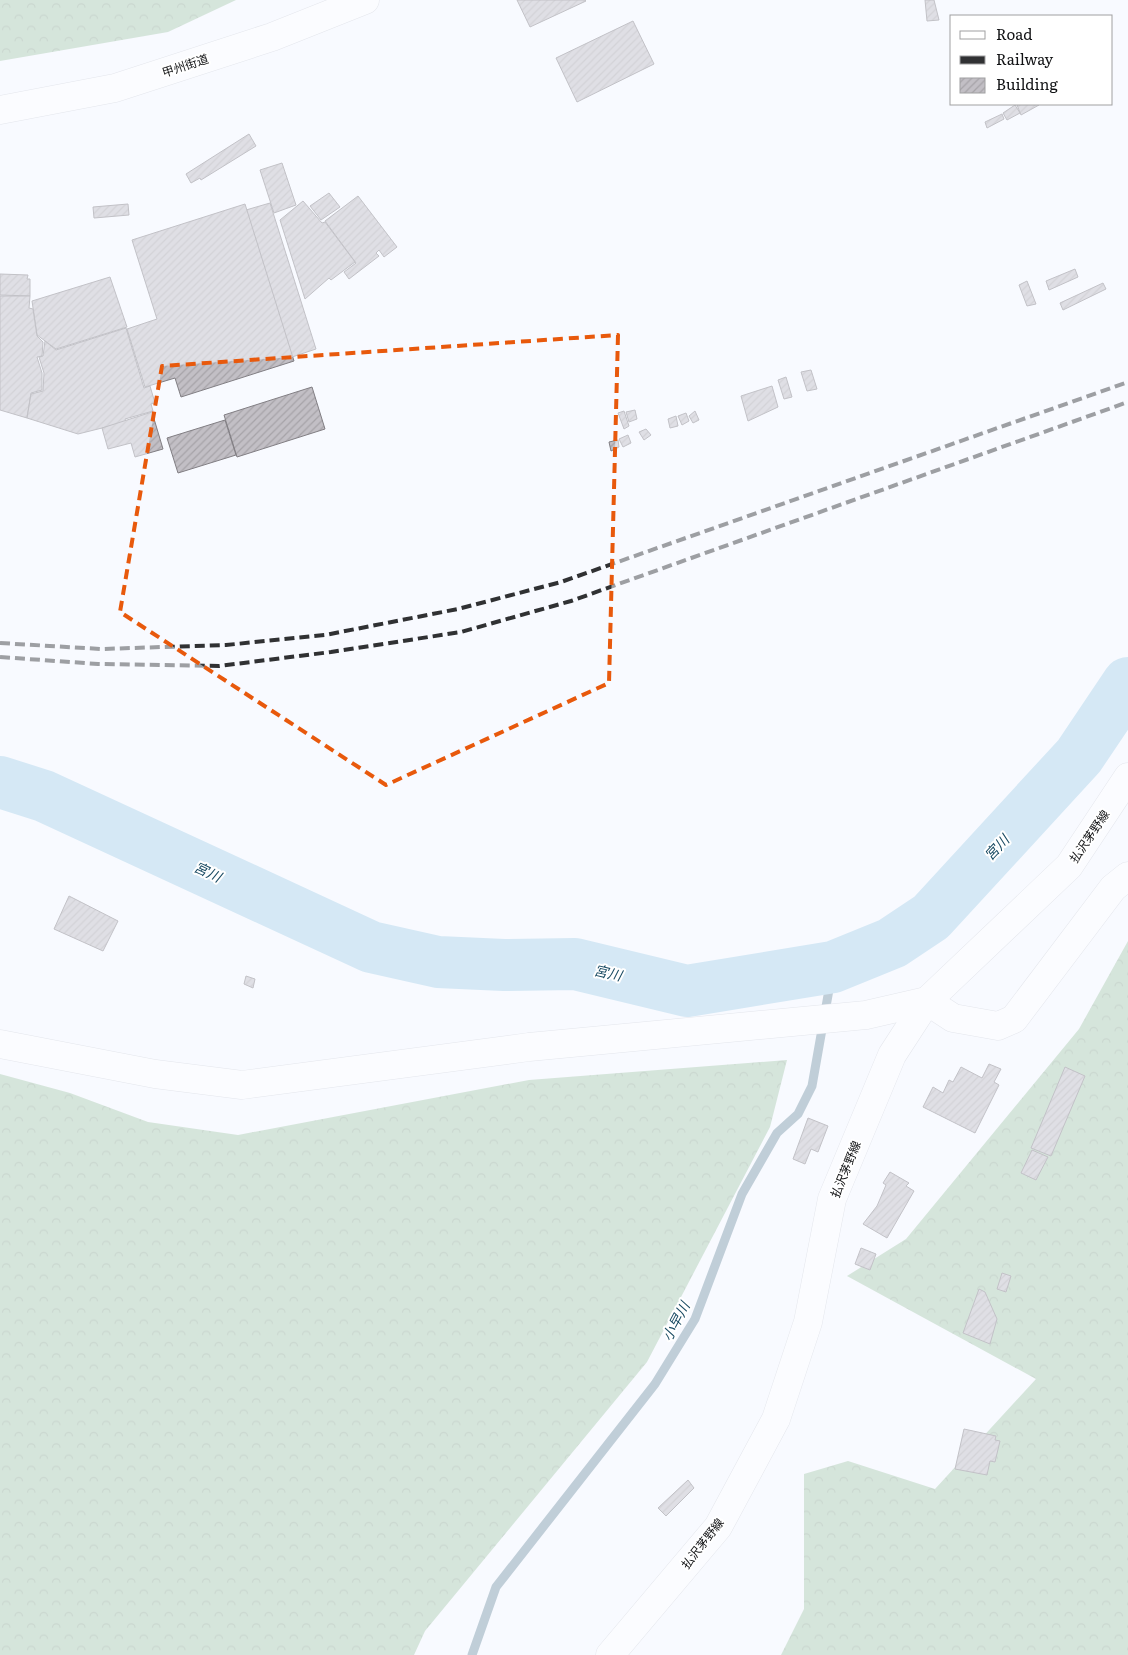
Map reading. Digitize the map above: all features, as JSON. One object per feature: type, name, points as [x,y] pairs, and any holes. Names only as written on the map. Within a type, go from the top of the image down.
[{"type":"street","name":"甲州街道","points":[[0,110],[115,88],[272,37],[365,0]]},
{"type":"street","name":"払沢茅野線","points":[[610,1655],[718,1527],[776,1419],[808,1322],[832,1200],[892,1056],[927,1001],[1069,866],[1128,777]]},
{"type":"street","points":[[0,1044],[155,1074],[242,1084],[529,1047],[769,1020],[866,1015],[927,1001],[953,1018],[998,1026],[1014,1019],[1113,888],[1128,876]]},
{"type":"highlighted area","points":[[618,335],[609,683],[386,785],[120,612],[162,366]]},
{"type":"green space","points":[[0,0],[236,0],[168,32],[0,61]]},
{"type":"green space","points":[[1128,941],[1128,1655],[781,1655],[804,1609],[804,1474],[848,1461],[935,1489],[1036,1379],[847,1276],[906,1239],[1079,1029]]},
{"type":"green space","points":[[787,1060],[770,1127],[647,1362],[425,1631],[414,1655],[0,1655],[0,1074],[70,1093],[148,1122],[238,1135],[529,1080]]},
{"type":"building","points":[[517,0],[585,0],[586,1],[530,27]]},
{"type":"building","points":[[925,0],[934,0],[939,20],[927,21]]},
{"type":"building","points":[[633,21],[654,64],[577,102],[556,58]]},
{"type":"building","points":[[1015,105],[1020,113],[1007,120],[1003,113]]},
{"type":"building","points":[[1017,105],[1039,105],[1021,115]]},
{"type":"building","points":[[1002,114],[1004,119],[987,128],[985,122]]},
{"type":"building","points":[[249,134],[256,146],[201,180],[200,178],[191,183],[186,174]]},
{"type":"building","points":[[282,163],[296,205],[274,213],[260,170]]},
{"type":"building","points":[[329,193],[340,207],[321,220],[310,206]]},
{"type":"building","points":[[358,196],[397,247],[384,257],[379,250],[376,253],[379,256],[349,279],[344,272],[356,263],[325,221]]},
{"type":"building","points":[[303,201],[322,223],[325,222],[355,262],[331,280],[329,278],[305,299],[280,220]]},
{"type":"building","points":[[270,203],[316,349],[292,357],[246,210]]},
{"type":"building","points":[[128,204],[129,215],[94,218],[93,207]]},
{"type":"building","points":[[245,204],[294,361],[181,397],[175,378],[145,387],[127,329],[157,319],[132,240]]},
{"type":"building","points":[[1075,269],[1078,277],[1049,290],[1046,281]]},
{"type":"building","points":[[0,274],[28,275],[27,279],[30,279],[30,296],[0,295]]},
{"type":"building","points":[[110,277],[127,327],[56,349],[37,335],[32,301]]},
{"type":"building","points":[[1027,281],[1036,304],[1027,306],[1019,285]]},
{"type":"building","points":[[1103,283],[1106,289],[1063,310],[1060,303]]},
{"type":"building","points":[[0,296],[30,296],[29,308],[33,309],[37,336],[43,342],[42,356],[37,357],[42,373],[42,390],[31,393],[27,418],[0,410]]},
{"type":"building","points":[[126,328],[144,388],[150,386],[155,403],[151,404],[153,411],[125,419],[126,422],[78,434],[27,418],[31,394],[43,391],[44,373],[39,357],[43,356],[45,341],[56,350]]},
{"type":"building","points":[[811,370],[817,389],[807,391],[801,372]]},
{"type":"building","points":[[786,377],[792,397],[784,399],[778,380]]},
{"type":"building","points":[[772,386],[778,407],[748,421],[741,396]]},
{"type":"building","points":[[312,387],[325,429],[237,457],[224,415]]},
{"type":"building","points":[[635,410],[637,419],[629,422],[626,412]]},
{"type":"building","points":[[624,411],[629,426],[624,429],[618,413]]},
{"type":"building","points":[[695,411],[699,420],[693,423],[689,416]]},
{"type":"building","points":[[152,412],[163,449],[135,457],[131,443],[108,449],[102,428]]},
{"type":"building","points":[[686,413],[689,421],[682,425],[678,416]]},
{"type":"building","points":[[676,416],[678,426],[670,428],[668,419]]},
{"type":"building","points":[[225,420],[236,455],[178,473],[167,438]]},
{"type":"building","points":[[646,429],[651,435],[644,440],[639,432]]},
{"type":"building","points":[[628,435],[631,443],[623,447],[619,439]]},
{"type":"building","points":[[618,440],[619,447],[611,451],[609,442]]},
{"type":"building","points":[[69,896],[118,921],[103,951],[54,929]]},
{"type":"building","points":[[246,976],[255,979],[253,988],[244,984]]},
{"type":"building","points":[[989,1064],[1001,1069],[994,1082],[999,1085],[975,1133],[923,1107],[933,1087],[943,1093],[949,1080],[953,1082],[961,1067],[982,1078]]},
{"type":"building","points":[[1065,1067],[1085,1076],[1051,1156],[1031,1148]]},
{"type":"building","points":[[808,1118],[828,1126],[818,1152],[811,1149],[805,1164],[793,1159]]},
{"type":"building","points":[[1032,1150],[1048,1157],[1036,1180],[1021,1173]]},
{"type":"building","points":[[890,1172],[909,1183],[906,1186],[914,1191],[887,1238],[863,1224],[877,1206],[886,1185],[883,1183]]},
{"type":"building","points":[[861,1248],[876,1254],[870,1270],[855,1264]]},
{"type":"building","points":[[1002,1273],[1011,1276],[1006,1292],[997,1289]]},
{"type":"building","points":[[979,1289],[985,1292],[997,1319],[990,1344],[963,1333]]},
{"type":"building","points":[[964,1429],[996,1436],[995,1440],[1000,1441],[995,1462],[990,1461],[987,1475],[955,1469]]},
{"type":"building","points":[[688,1480],[694,1488],[666,1516],[658,1508]]},
{"type":"waterway","name":"宮川","points":[[0,782],[44,796],[371,947],[438,962],[504,965],[575,964],[687,991],[833,967],[892,943],[931,917],[1079,756],[1128,683]]},
{"type":"waterway","name":"小早川","points":[[472,1655],[496,1587],[655,1384],[695,1319],[742,1194],[777,1133],[798,1114],[812,1086],[833,967]]},
{"type":"railway","points":[[0,643],[101,649],[226,645],[325,635],[458,609],[561,582],[1128,382]]},
{"type":"railway","points":[[0,657],[98,664],[219,666],[331,652],[461,632],[571,601],[1128,402]]}]
